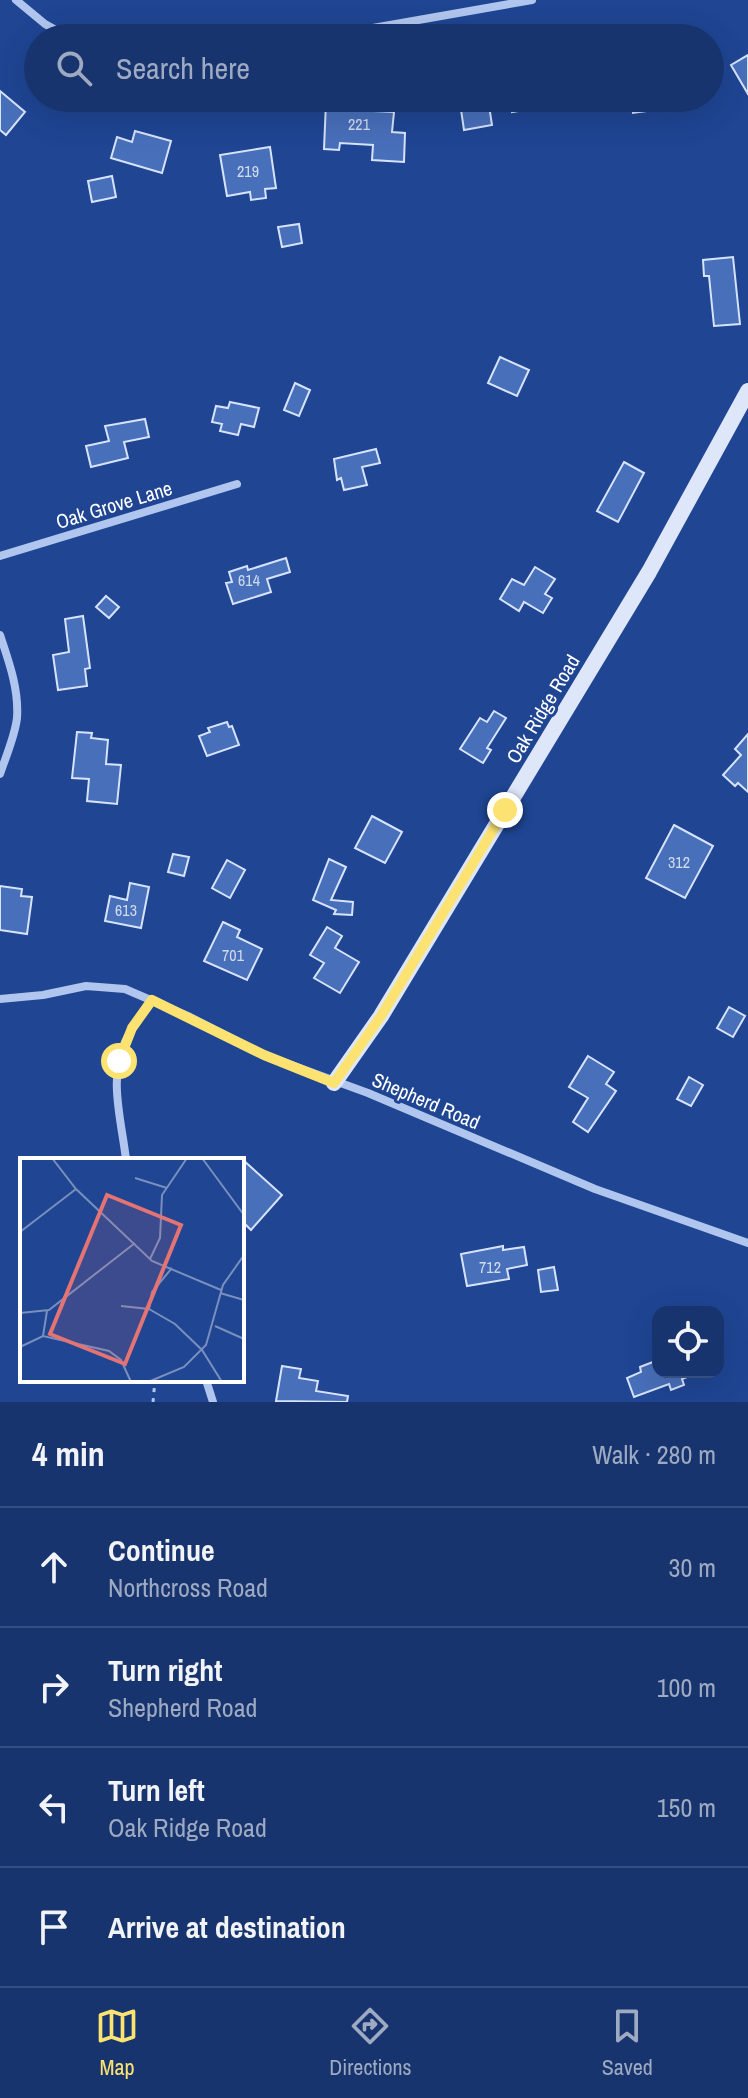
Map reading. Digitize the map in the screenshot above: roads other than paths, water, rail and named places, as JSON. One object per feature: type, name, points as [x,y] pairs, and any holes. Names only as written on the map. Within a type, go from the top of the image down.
[{"type":"street","points":[[16,0],[45,24]]},
{"type":"street","points":[[396,24],[532,0]]},
{"type":"street","name":"Oak Ridge Road","points":[[334,1083],[381,1016],[649,572],[748,391]]},
{"type":"street","name":"Oak Grove Lane","points":[[0,556],[237,484]]},
{"type":"street","points":[[0,635],[15,681],[17,704],[17,721],[0,774]]},
{"type":"street","name":"Shepherd Road","points":[[0,999],[43,995],[86,986],[125,989],[264,1055],[368,1093],[595,1189],[748,1243]]},
{"type":"street","points":[[126,1158],[117,1087],[119,1061],[132,1028],[152,1000]]},
{"type":"street","points":[[207,1382],[213,1402]]}]
